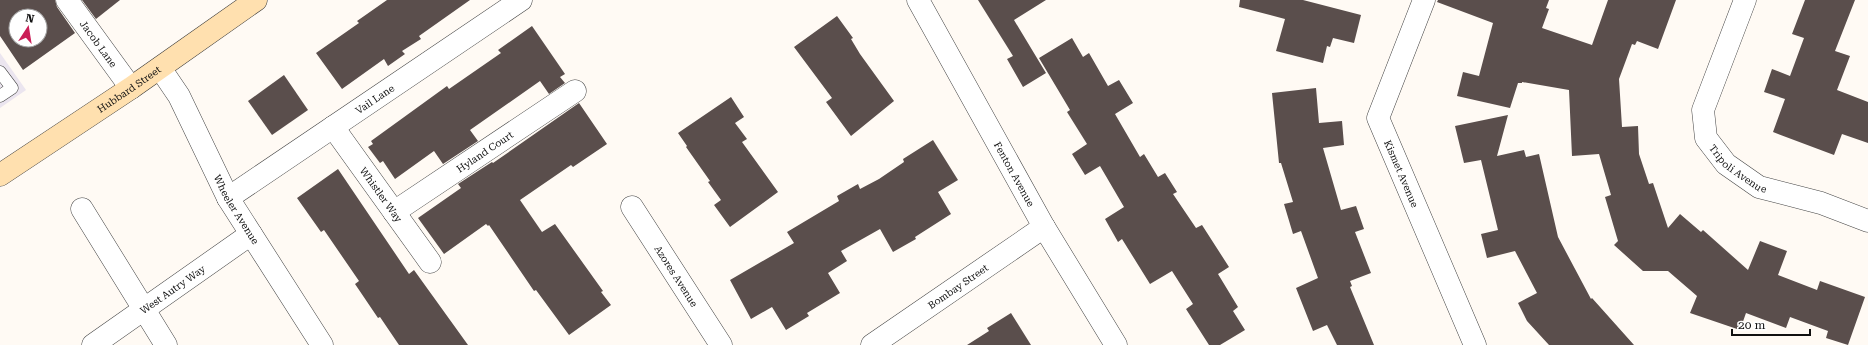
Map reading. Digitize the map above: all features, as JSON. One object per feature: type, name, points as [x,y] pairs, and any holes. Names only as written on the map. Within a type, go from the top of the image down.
[{"type":"main road","name":"Hubbard Street","points":[[0,175],[131,88],[256,0]]},
{"type":"street","name":"Jacob Lane","points":[[67,0],[131,88]]},
{"type":"street","name":"Vail Lane","points":[[228,198],[521,0]]},
{"type":"street","name":"Fenton Avenue","points":[[918,0],[1044,227],[1116,345]]},
{"type":"street","name":"Kismet Avenue","points":[[1424,0],[1378,118],[1475,345]]},
{"type":"street","name":"Tripoli Avenue","points":[[1744,0],[1703,110],[1706,138],[1726,164],[1759,187],[1821,203],[1868,221]]},
{"type":"street","name":"Wheeler Avenue","points":[[160,68],[180,96],[228,198],[322,345]]},
{"type":"street","name":"Hyland Court","points":[[394,212],[575,91]]},
{"type":"street","name":"Whistler Way","points":[[333,127],[430,262]]},
{"type":"street","name":"Azores Avenue","points":[[632,207],[721,345]]},
{"type":"street","points":[[82,209],[166,345]]},
{"type":"street","name":"Bombay Street","points":[[872,345],[1044,227]]},
{"type":"street","name":"West Autry Way","points":[[93,345],[251,234]]},
{"type":"lane","points":[[0,72],[12,88],[0,96]]},
{"type":"shaded area","points":[[0,53],[26,90],[0,108]]},
{"type":"building","points":[[0,0],[55,0],[57,7],[75,33],[23,70],[8,48],[48,48],[48,8],[8,8],[8,48],[0,36]]},
{"type":"building","points":[[82,0],[120,0],[96,19]]},
{"type":"building","points":[[387,0],[470,0],[419,36],[421,39],[402,51],[405,54],[388,66],[384,59],[342,89],[316,53],[359,23],[357,21]]},
{"type":"building","points":[[978,0],[1046,0],[1014,20],[1046,73],[1023,87],[1007,59],[1013,56]]},
{"type":"building","points":[[1240,0],[1303,0],[1361,15],[1354,43],[1333,38],[1330,47],[1327,46],[1323,63],[1276,51],[1285,19],[1239,7]]},
{"type":"building","points":[[1438,0],[1549,0],[1546,8],[1549,9],[1542,28],[1592,45],[1608,0],[1676,0],[1658,49],[1637,41],[1635,45],[1632,44],[1619,79],[1622,127],[1638,126],[1639,154],[1649,184],[1653,183],[1668,228],[1680,214],[1701,232],[1703,230],[1748,270],[1760,241],[1787,251],[1778,275],[1817,290],[1820,281],[1865,297],[1848,345],[1826,338],[1828,331],[1790,317],[1786,328],[1746,313],[1740,330],[1690,313],[1697,296],[1668,271],[1643,271],[1614,245],[1618,241],[1605,197],[1611,195],[1599,154],[1572,156],[1569,90],[1522,82],[1518,83],[1510,108],[1457,96],[1463,72],[1479,76],[1493,23],[1437,2]]},
{"type":"building","points":[[1805,0],[1855,0],[1835,51],[1850,56],[1837,90],[1868,102],[1868,143],[1842,134],[1834,155],[1773,132],[1785,99],[1764,92],[1772,69],[1790,76],[1804,38],[1792,34]]},
{"type":"building","points":[[837,16],[853,38],[851,39],[860,54],[894,101],[851,136],[826,102],[832,98],[794,47]]},
{"type":"building","points":[[532,26],[565,74],[560,77],[565,83],[549,94],[540,81],[470,130],[478,141],[443,164],[434,151],[395,179],[383,161],[380,163],[368,147],[373,144],[371,141],[447,86],[449,89],[501,53],[498,50]]},
{"type":"building","points":[[1072,38],[1083,57],[1089,53],[1108,86],[1119,80],[1133,103],[1115,114],[1140,157],[1144,154],[1158,177],[1165,173],[1177,192],[1173,194],[1196,228],[1202,225],[1229,267],[1218,274],[1238,307],[1233,311],[1245,330],[1220,345],[1209,345],[1186,309],[1193,304],[1172,271],[1150,284],[1122,239],[1118,242],[1105,219],[1124,207],[1100,166],[1085,175],[1072,154],[1087,144],[1067,112],[1070,110],[1039,58]]},
{"type":"building","points":[[284,75],[308,110],[272,135],[248,101]]},
{"type":"building","points":[[1316,88],[1319,123],[1342,121],[1344,145],[1323,148],[1341,210],[1356,206],[1364,229],[1355,232],[1371,273],[1350,281],[1352,286],[1350,287],[1374,345],[1337,345],[1327,325],[1313,331],[1296,288],[1318,278],[1301,231],[1293,234],[1284,204],[1293,202],[1281,163],[1279,163],[1272,93]]},
{"type":"building","points":[[731,97],[744,117],[735,123],[747,139],[742,142],[778,192],[730,227],[714,205],[721,200],[708,182],[710,181],[678,133]]},
{"type":"building","points":[[579,103],[607,144],[573,167],[571,165],[520,200],[542,232],[555,224],[603,291],[601,292],[611,305],[569,335],[536,290],[534,291],[489,225],[488,226],[486,224],[444,254],[418,218],[461,188],[458,184],[492,162],[493,163]]},
{"type":"building","points":[[1508,115],[1497,156],[1524,150],[1526,157],[1539,154],[1558,237],[1591,299],[1592,298],[1634,345],[1549,345],[1527,321],[1518,303],[1537,293],[1515,251],[1487,258],[1481,234],[1498,230],[1481,160],[1464,163],[1455,126]]},
{"type":"building","points":[[933,140],[958,180],[938,192],[951,214],[915,237],[916,239],[893,252],[880,229],[841,251],[847,261],[828,273],[840,293],[807,313],[809,316],[786,330],[772,307],[751,319],[730,280],[794,243],[787,232],[839,201],[837,196],[858,184],[860,189],[879,179],[904,162],[903,159]]},
{"type":"building","points":[[338,169],[409,274],[414,270],[468,345],[399,345],[380,317],[378,318],[355,284],[359,281],[324,230],[321,232],[297,198]]},
{"type":"building","points":[[1011,313],[1031,345],[967,345],[989,331],[987,328]]}]
